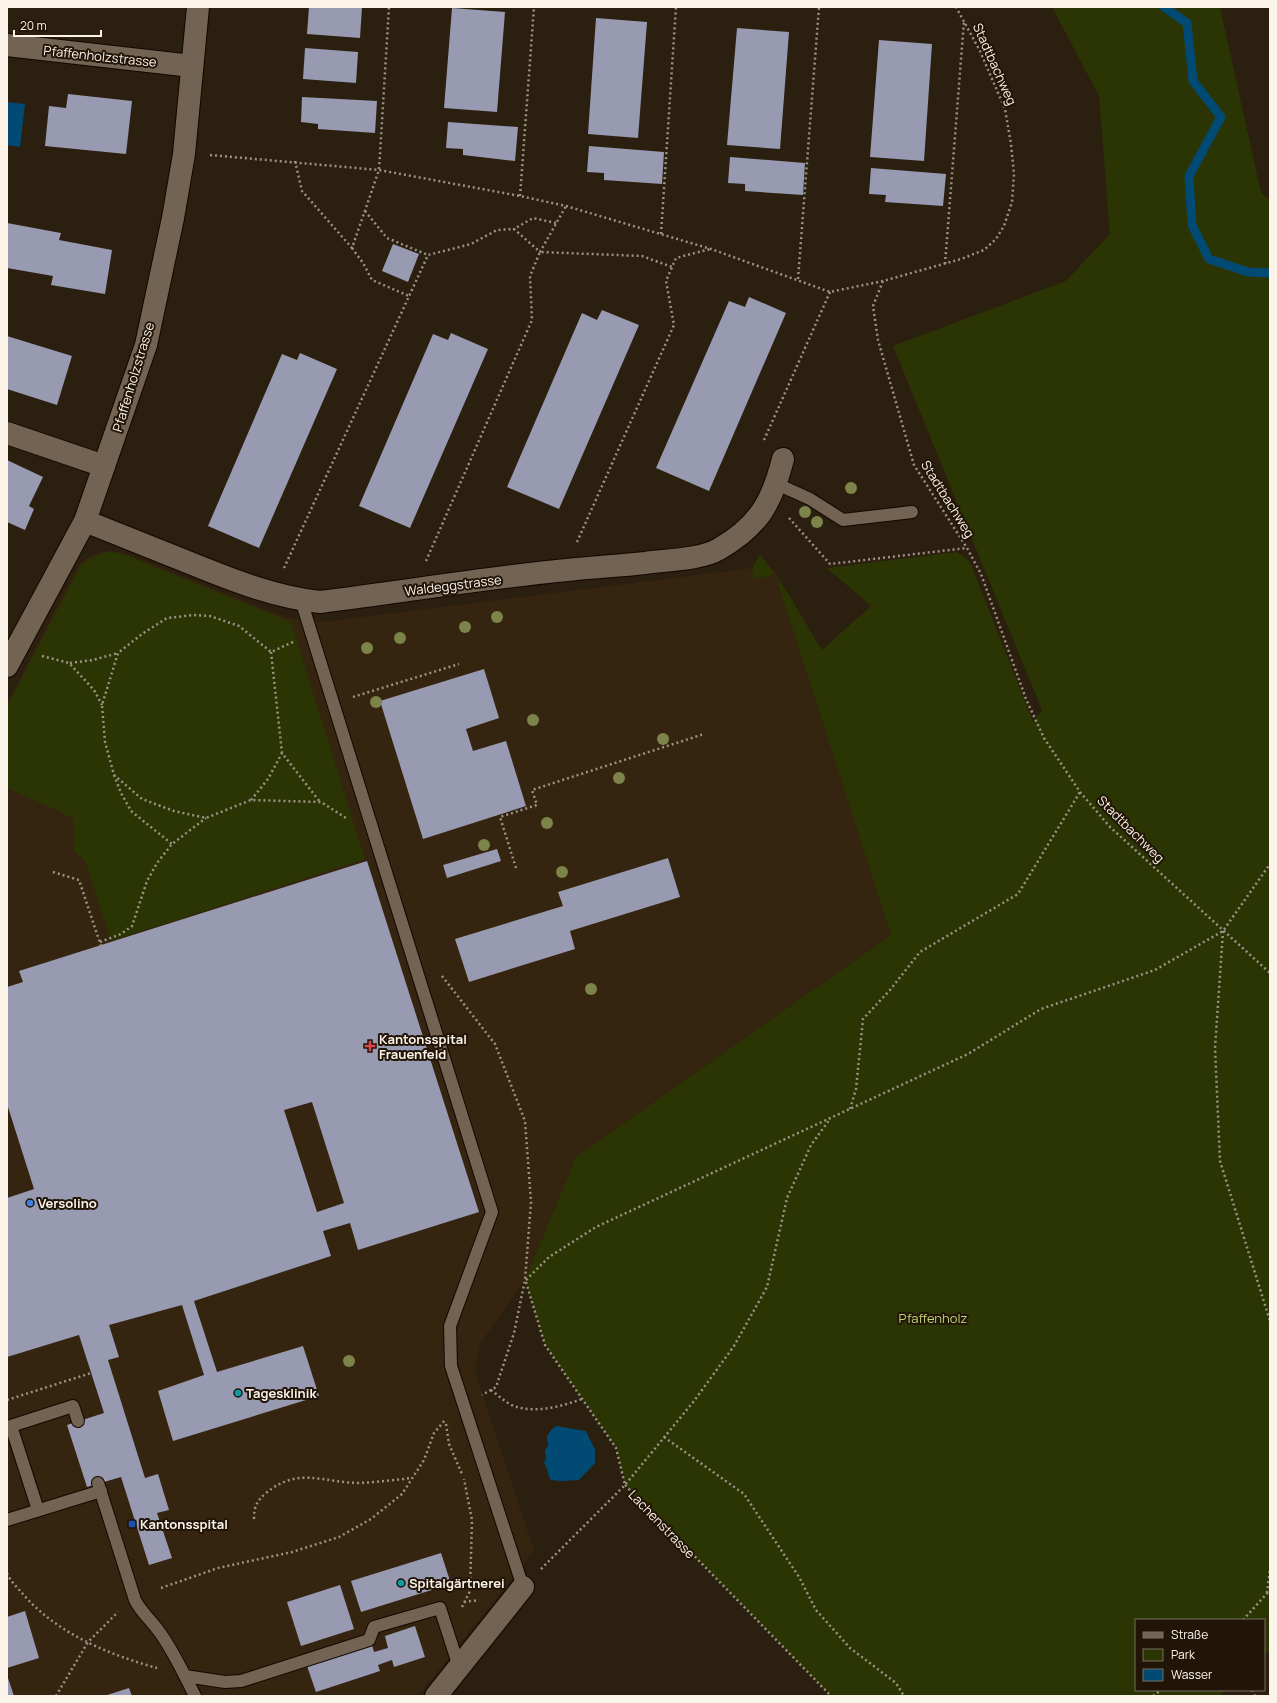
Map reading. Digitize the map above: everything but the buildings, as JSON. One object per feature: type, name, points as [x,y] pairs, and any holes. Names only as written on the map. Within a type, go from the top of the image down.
[{"type":"street","name":"Pfaffenholzstrasse","points":[[11,657],[85,521],[146,345],[173,218],[184,154],[198,7]]},
{"type":"street","name":"Pfaffenholzstrasse","points":[[7,45],[192,66]]},
{"type":"street","points":[[7,433],[104,466]]},
{"type":"street","name":"Waldeggstrasse","points":[[85,521],[273,594],[301,600],[320,602],[565,570],[694,557],[718,550],[738,536],[756,520],[774,491],[783,459]]},
{"type":"street","points":[[436,1696],[523,1587]]},
{"type":"lane","points":[[774,491],[810,499],[843,520],[912,512]]},
{"type":"lane","points":[[301,600],[492,1212],[450,1326],[451,1366],[465,1405],[523,1587]]},
{"type":"lane","points":[[38,1510],[11,1426],[73,1406],[78,1421]]},
{"type":"lane","points":[[7,1520],[99,1487],[135,1600],[143,1614],[161,1635],[195,1696]]},
{"type":"lane","points":[[185,1676],[224,1682],[242,1681],[369,1640],[374,1627],[440,1608],[459,1667]]},
{"type":"path","points":[[352,248],[379,170],[389,7]]},
{"type":"path","points":[[520,196],[534,7]]},
{"type":"path","points":[[662,234],[676,7]]},
{"type":"path","points":[[798,279],[819,7]]},
{"type":"path","name":"Stadtbachweg","points":[[956,7],[994,80],[1005,109],[1012,144],[1014,174],[1012,202],[1004,226],[996,239],[984,250],[945,264],[883,281],[873,306],[878,340],[914,465],[967,548],[981,574],[1026,699],[1044,738],[1080,792],[1110,827],[1270,973]]},
{"type":"path","points":[[945,264],[964,20]]},
{"type":"path","points":[[184,154],[379,170],[520,196],[566,206],[711,249],[798,279],[830,292],[883,281]]},
{"type":"path","points":[[296,162],[302,190],[352,248],[363,263],[372,280],[410,296]]},
{"type":"path","points":[[413,590],[532,320],[530,276],[540,252],[566,206]]},
{"type":"path","points":[[364,210],[387,238],[428,255],[471,244],[497,230],[514,229],[532,218],[556,223]]},
{"type":"path","points":[[514,229],[540,252],[642,256],[672,267]]},
{"type":"path","points":[[565,570],[674,325],[666,281],[676,258],[711,249]]},
{"type":"path","points":[[273,594],[428,255]]},
{"type":"path","points":[[783,459],[769,455],[762,446],[830,292]]},
{"type":"path","points":[[774,491],[830,564],[967,548]]},
{"type":"path","points":[[11,657],[69,663],[93,660],[118,653],[142,634],[167,618],[194,615],[210,616],[239,626],[271,652],[282,753],[321,802],[351,821],[371,824]]},
{"type":"path","points":[[271,652],[312,636]]},
{"type":"path","points":[[118,653],[102,705],[105,742],[114,774],[121,793],[131,811],[172,844]]},
{"type":"path","points":[[69,663],[94,690],[102,705]]},
{"type":"path","points":[[334,704],[459,664]]},
{"type":"path","points":[[516,868],[500,817],[537,805],[532,790],[704,734]]},
{"type":"path","points":[[251,800],[268,779],[282,753]]},
{"type":"path","points":[[114,774],[142,799],[174,812],[206,818]]},
{"type":"path","points":[[850,1109],[856,1089],[863,1019],[890,990],[920,952],[1018,894],[1080,792]]},
{"type":"path","points":[[100,942],[121,934],[132,926],[147,881],[157,863],[172,844],[206,818],[251,800],[321,802]]},
{"type":"path","points":[[525,1280],[549,1257],[596,1227],[968,1054],[1041,1009],[1155,970],[1223,931],[1270,864]]},
{"type":"path","points":[[53,872],[79,880],[101,946]]},
{"type":"path","points":[[1223,931],[1215,1048],[1220,1160],[1270,1321]]},
{"type":"path","points":[[161,1588],[218,1568],[292,1552],[339,1537],[371,1519],[402,1494],[424,1460],[434,1433],[453,1412],[496,1387],[514,1333],[525,1280],[531,1202],[525,1120],[495,1044],[440,974]]},
{"type":"path","points":[[625,1485],[694,1401],[734,1346],[767,1287],[786,1198],[811,1145],[830,1118]]},
{"type":"path","points":[[525,1280],[545,1345],[616,1448],[625,1485]]},
{"type":"path","points":[[7,1400],[91,1373]]},
{"type":"path","points":[[491,1390],[516,1407],[538,1409],[562,1406],[582,1399]]},
{"type":"path","points":[[446,1420],[449,1444],[463,1477],[472,1520],[470,1591],[448,1632]]},
{"type":"path","points":[[664,1437],[744,1494],[799,1577],[816,1610],[850,1648],[896,1683],[904,1696]]},
{"type":"path","points":[[254,1519],[254,1508],[259,1499],[284,1481],[297,1477],[360,1483],[412,1478]]},
{"type":"path","name":"Lachenstrasse","points":[[523,1587],[625,1485],[831,1696]]},
{"type":"path","points":[[1266,1593],[1270,1569]]},
{"type":"path","points":[[7,1573],[30,1602],[61,1628],[126,1659],[164,1671]]},
{"type":"path","points":[[1244,1619],[1270,1590]]},
{"type":"path","points":[[56,1696],[88,1642],[118,1611]]},
{"type":"shaded area","name":"Kantonsspital Frauenfeld","points":[[112,551],[124,553],[285,617],[322,622],[752,568],[751,571],[775,573],[891,935],[576,1157],[525,1280],[480,1344],[475,1371],[534,1551],[418,1696],[7,1696],[7,704],[80,564],[90,556],[102,552]]},
{"type":"green space","name":"Pfaffenholz","points":[[1052,7],[1220,7],[1261,193],[1270,201],[1270,1650],[1265,1654],[1265,1619],[1135,1619],[1135,1691],[1225,1691],[1219,1696],[831,1696],[625,1485],[616,1448],[545,1345],[525,1280],[576,1157],[891,935],[775,574],[822,650],[871,606],[827,568],[957,552],[970,562],[1033,722],[1042,710],[893,346],[1066,281],[1110,234],[1099,96]]},
{"type":"green space","points":[[112,552],[123,554],[291,622],[365,859],[111,941],[85,861],[74,851],[73,818],[7,788],[7,706],[81,565],[95,556]]},
{"type":"green space","points":[[760,555],[769,566],[775,574],[754,580],[754,564]]},
{"type":"water","points":[[7,102],[25,104],[20,147],[7,145]]},
{"type":"water","points":[[556,1426],[586,1431],[595,1450],[595,1463],[579,1480],[561,1481],[551,1480],[550,1478],[544,1463],[546,1459],[545,1451],[548,1445],[547,1436]]},
{"type":"waterway","points":[[1164,7],[1187,23],[1193,81],[1221,117],[1189,176],[1192,225],[1209,259],[1248,272],[1270,273]]},
{"type":"place","name":"Kantonsspital Frauenfeld","points":[[370,1046]]},
{"type":"place","name":"Versolino","points":[[30,1203]]},
{"type":"place","name":"Tagesklinik","points":[[238,1393]]},
{"type":"place","name":"Kantonsspital","points":[[132,1524]]},
{"type":"place","name":"Spitalgärtnerei","points":[[401,1583]]}]
